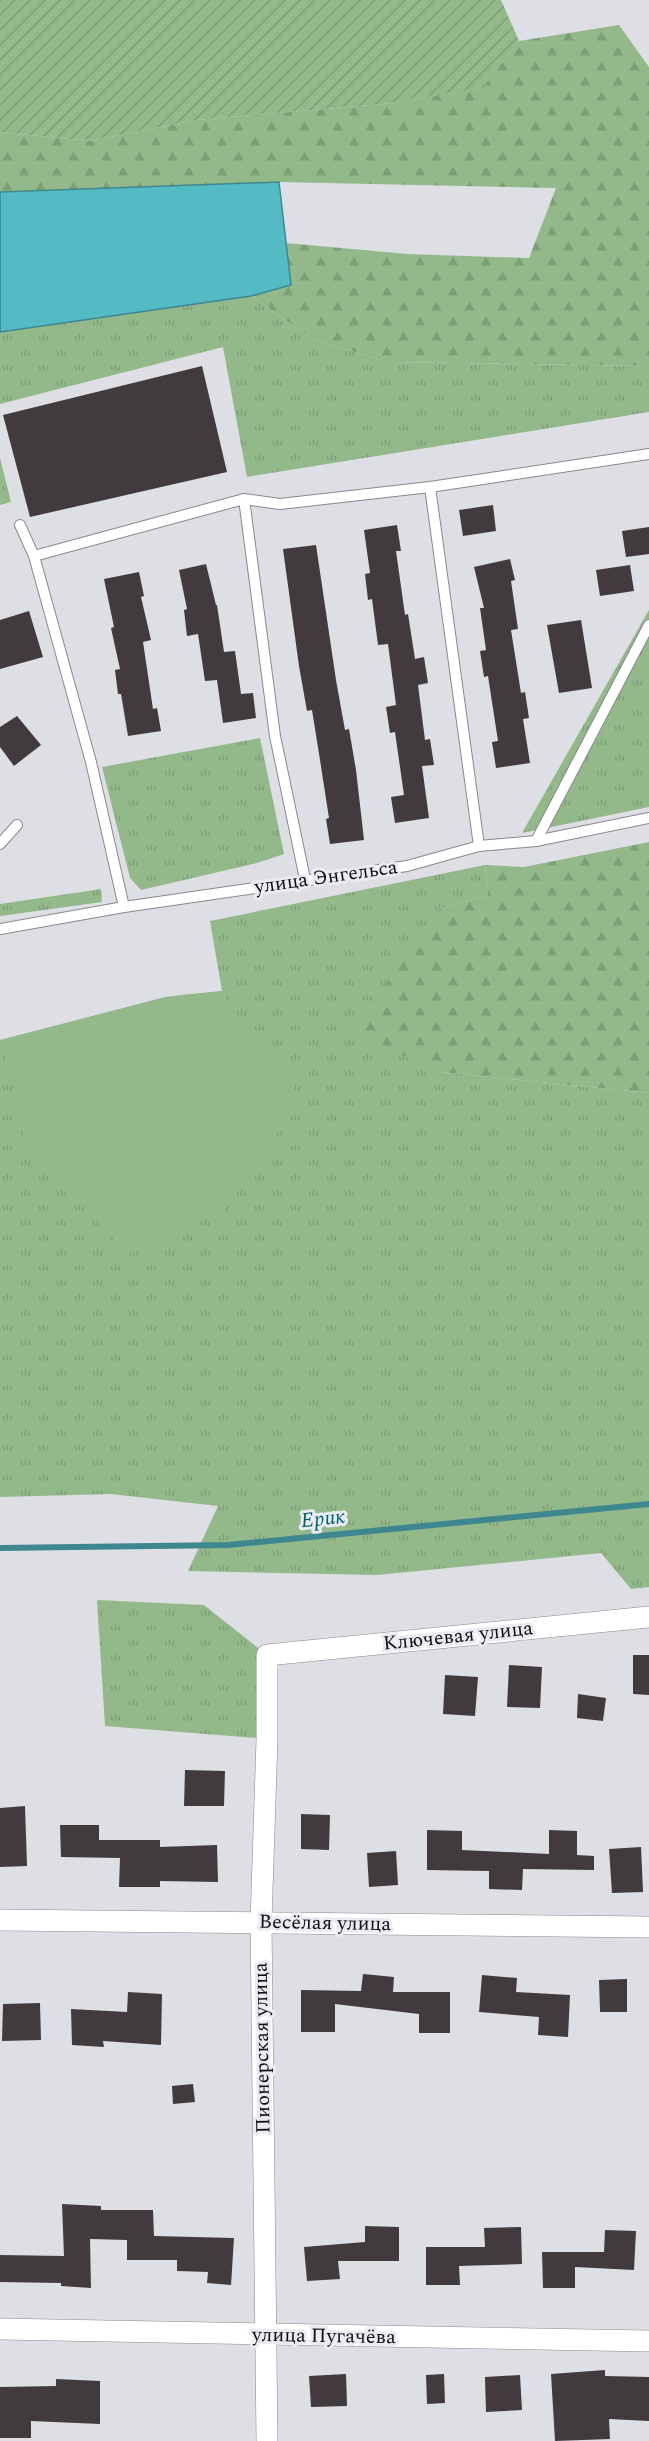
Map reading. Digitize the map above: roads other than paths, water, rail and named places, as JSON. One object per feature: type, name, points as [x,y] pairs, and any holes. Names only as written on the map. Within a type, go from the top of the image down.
[{"type":"street","name":"Ключевая улица","points":[[267,1655],[649,1617]]},
{"type":"street","name":"Пионерская улица","points":[[267,1655],[267,1739],[261,1922],[267,2441]]},
{"type":"street","name":"Весёлая улица","points":[[0,1920],[649,1927]]},
{"type":"street","name":"улица Пугачёва","points":[[0,2329],[649,2341]]},
{"type":"lane","points":[[34,556],[244,499],[280,504],[430,487],[649,454]]},
{"type":"lane","points":[[430,487],[478,846]]},
{"type":"lane","points":[[244,499],[275,736],[305,879]]},
{"type":"lane","points":[[20,525],[34,556],[91,762],[124,907]]},
{"type":"lane","points":[[536,841],[649,625]]},
{"type":"lane","name":"улица Энгельса","points":[[0,929],[124,907],[407,866],[478,846],[536,841],[649,818]]},
{"type":"lane","points":[[0,844],[17,825]]},
{"type":"water","points":[[279,182],[291,285],[251,296],[0,332],[0,192]]},
{"type":"waterway","name":"Ерик","points":[[0,1548],[228,1545],[649,1504]]}]
